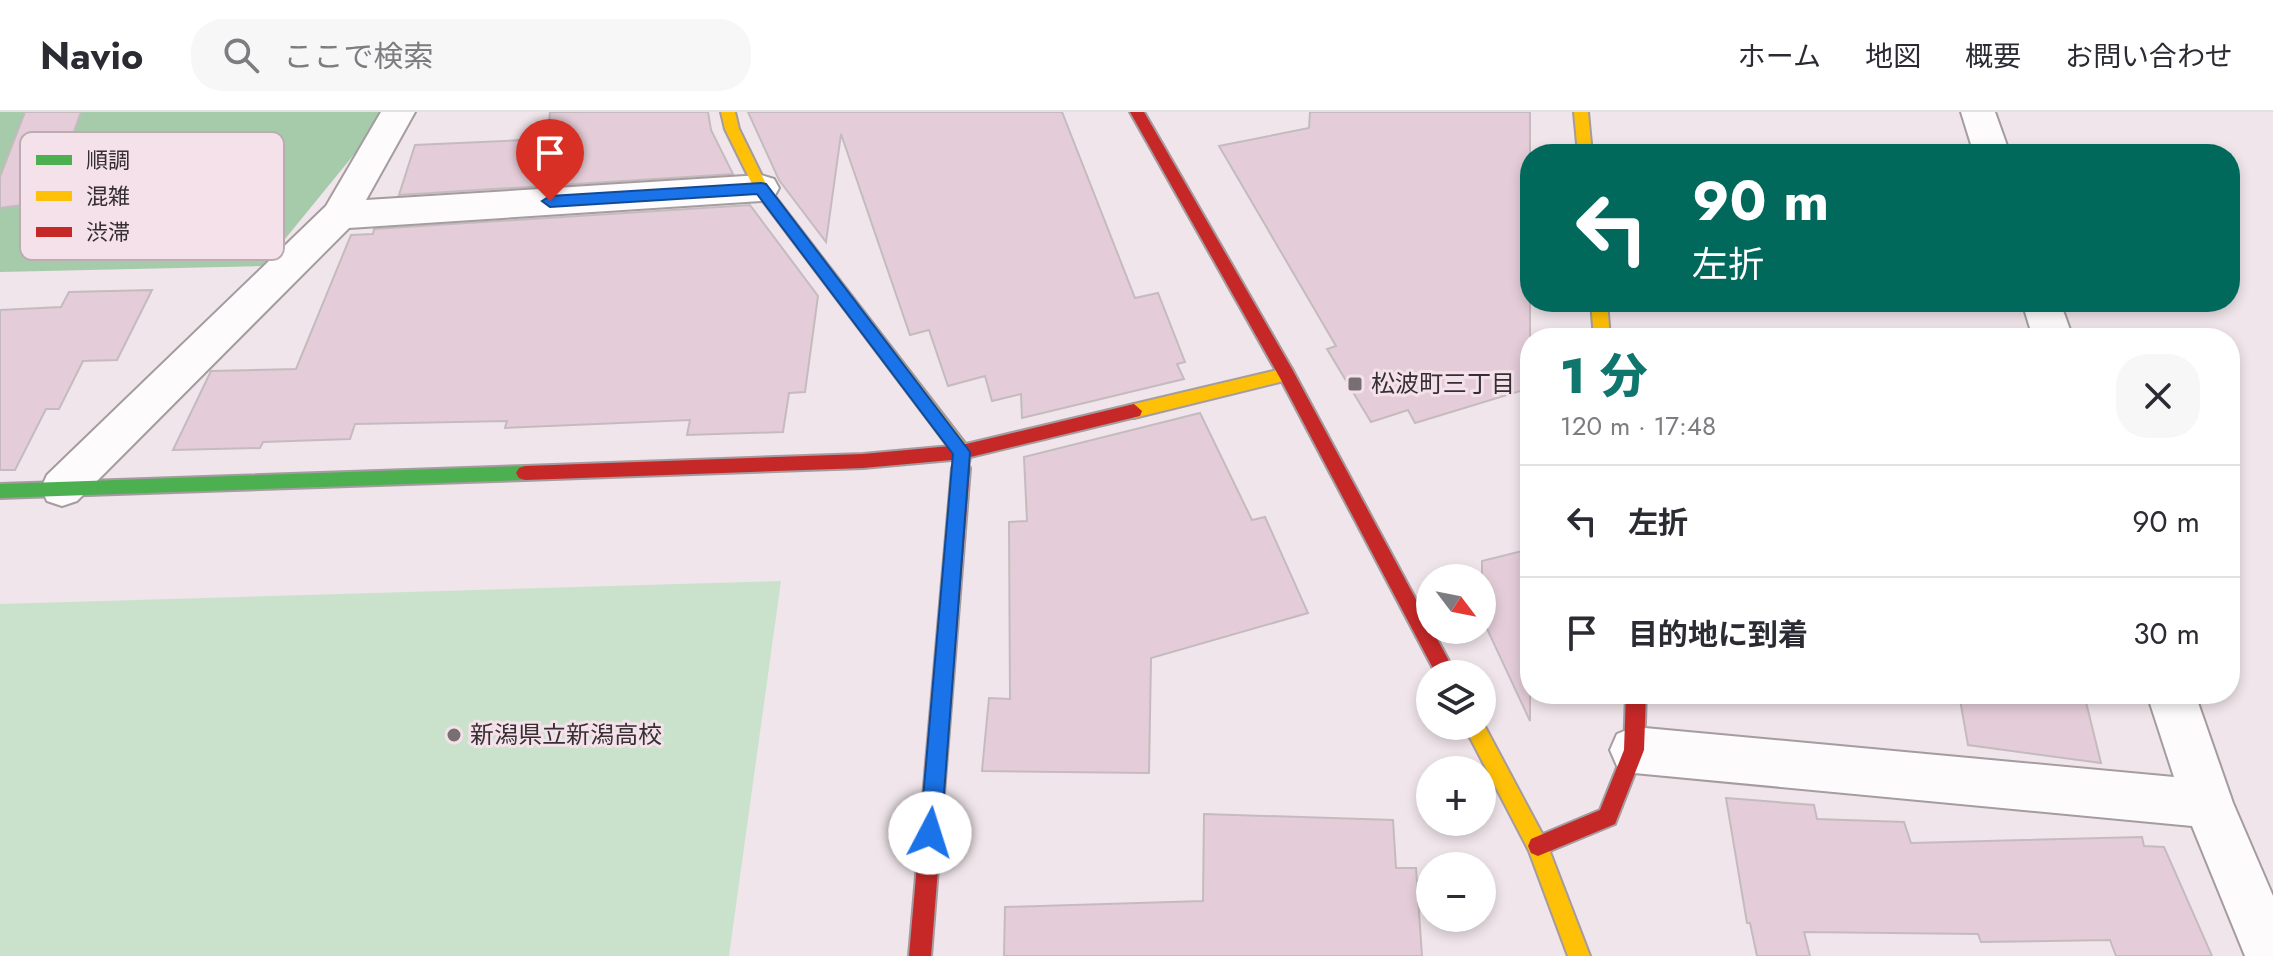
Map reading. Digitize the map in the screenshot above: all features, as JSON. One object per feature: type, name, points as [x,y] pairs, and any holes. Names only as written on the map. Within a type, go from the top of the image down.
[{"type":"street","points":[[62,488],[339,215],[398,112]]},
{"type":"street","points":[[728,112],[732,129],[761,188],[962,452],[920,956]]},
{"type":"street","points":[[1137,112],[1286,374],[1439,660]]},
{"type":"street","points":[[1581,112],[1584,144]]},
{"type":"street","points":[[1978,112],[1989,144]]},
{"type":"street","points":[[339,215],[761,188]]},
{"type":"street","points":[[0,491],[863,461],[962,452],[1286,374]]},
{"type":"street","points":[[1538,846],[1608,817],[1634,750],[1636,704]]},
{"type":"street","points":[[2174,704],[2208,804],[2272,956]]},
{"type":"street","points":[[1481,740],[1538,846],[1579,956]]},
{"type":"street","points":[[1634,750],[2208,804]]},
{"type":"green space","points":[[0,112],[381,112],[365,141],[284,240],[284,132],[20,132],[20,260],[268,260],[263,266],[0,272]]},
{"type":"green space","name":"新潟県立新潟高校","points":[[781,581],[729,956],[0,956],[0,604]]},
{"type":"building","points":[[25,112],[81,112],[74,132],[20,132],[20,205],[0,208],[0,177]]},
{"type":"building","points":[[550,112],[708,112],[711,130],[733,174],[399,195],[415,145],[547,139]]},
{"type":"building","points":[[748,112],[1062,112],[1135,298],[1158,293],[1185,362],[1177,364],[1184,379],[1022,418],[1021,394],[992,401],[985,376],[948,386],[929,330],[910,335],[841,134],[826,242],[779,180]]},
{"type":"building","points":[[1310,112],[1530,112],[1530,144],[1520,144],[1520,312],[1530,312],[1530,328],[1520,328],[1520,391],[1415,423],[1408,410],[1371,422],[1327,349],[1336,346],[1219,146],[1309,128]]},
{"type":"building","points":[[750,205],[818,296],[805,392],[789,393],[783,432],[687,435],[690,420],[505,428],[507,421],[355,424],[350,439],[263,442],[260,448],[173,450],[211,371],[296,369],[351,235],[373,234],[374,229]]},
{"type":"building","points":[[152,290],[117,360],[83,361],[59,409],[46,409],[15,470],[0,470],[0,310],[61,307],[69,292]]},
{"type":"building","points":[[1200,413],[1252,520],[1265,517],[1308,613],[1151,658],[1149,773],[982,771],[989,698],[1010,699],[1009,522],[1027,521],[1024,457]]},
{"type":"building","points":[[1520,552],[1520,700],[1494,644],[1496,564],[1482,564],[1482,561]]},
{"type":"building","points":[[1522,704],[1530,704],[1530,721]]},
{"type":"building","points":[[1961,704],[2086,704],[2101,763],[1968,745]]},
{"type":"building","points":[[1726,798],[1814,805],[1817,819],[1904,822],[1911,843],[2142,837],[2144,846],[2164,847],[2212,956],[2116,956],[2110,940],[1981,942],[1978,934],[1804,932],[1810,956],[1757,956],[1750,923],[1747,923]]},
{"type":"building","points":[[1204,814],[1393,820],[1396,868],[1416,868],[1416,932],[1420,932],[1422,956],[1004,956],[1005,907],[1203,901]]},
{"type":"traffic: fast","points":[[0,491],[525,473]]},
{"type":"traffic: slow","points":[[728,112],[732,129],[761,188],[962,452],[961,468]]},
{"type":"traffic: slow","points":[[1581,112],[1584,144]]},
{"type":"traffic: slow","points":[[1600,312],[1601,328]]},
{"type":"traffic: slow","points":[[1134,411],[1286,374]]},
{"type":"traffic: slow","points":[[1481,740],[1538,846],[1579,956]]},
{"type":"traffic: jam","points":[[1137,112],[1286,374],[1439,660]]},
{"type":"traffic: jam","points":[[525,473],[863,461],[962,452],[1134,411]]},
{"type":"traffic: jam","points":[[920,956],[961,468]]},
{"type":"traffic: jam","points":[[1538,846],[1608,817],[1634,750],[1636,704]]},
{"type":"place","name":"松波町三丁目","points":[[1355,384]]},
{"type":"place","name":"新潟県立新潟高校","points":[[454,735]]},
{"type":"route","points":[[550,201],[761,188],[962,452],[930,833]]}]
